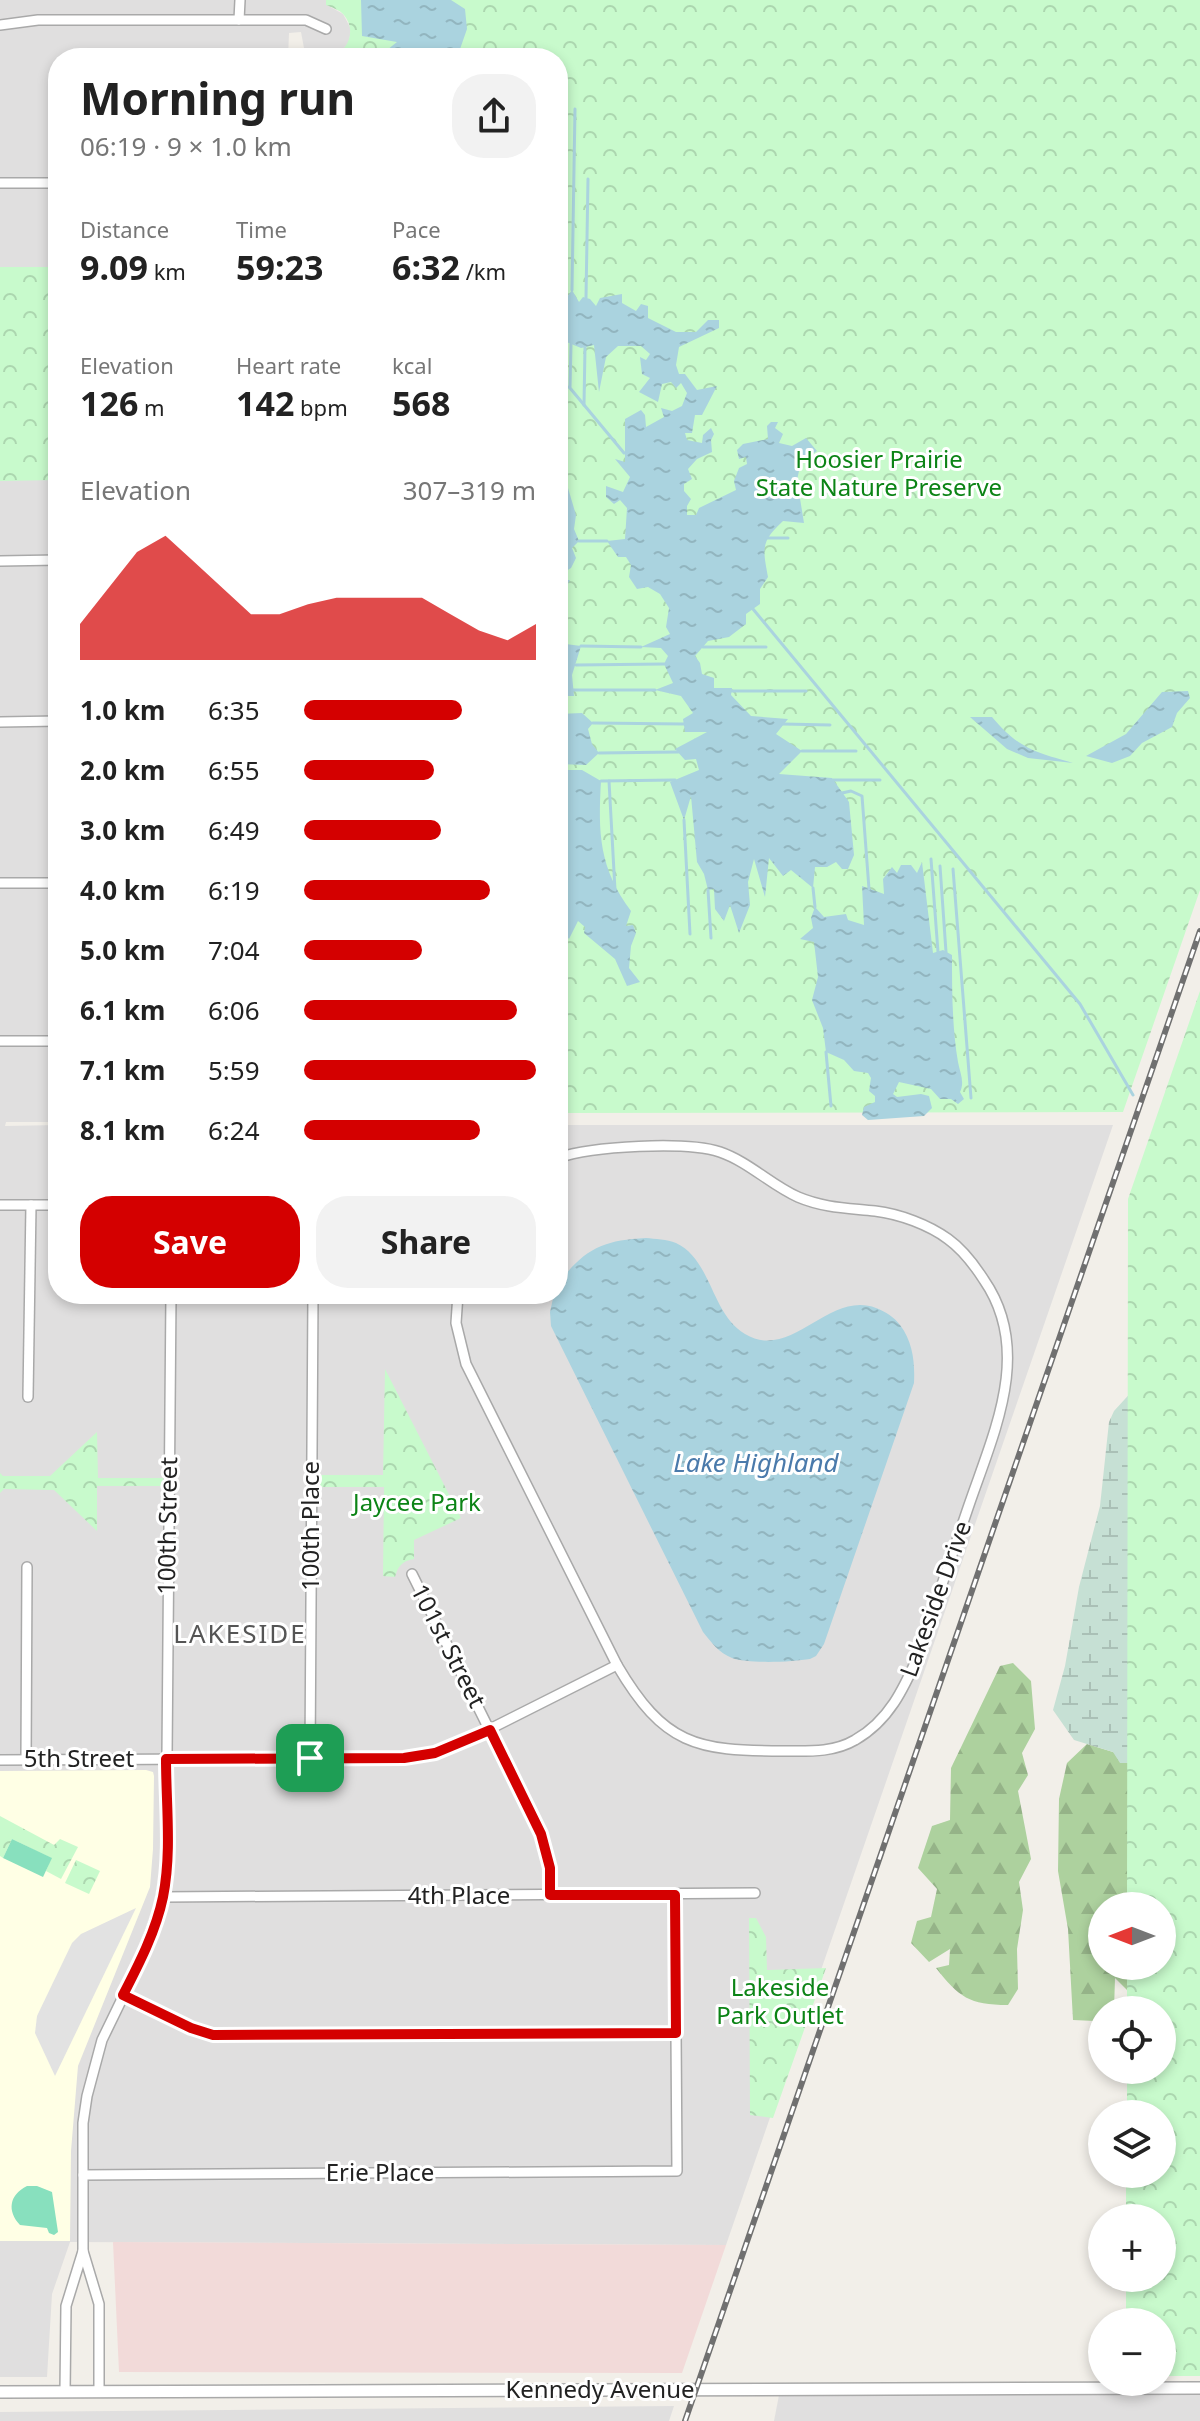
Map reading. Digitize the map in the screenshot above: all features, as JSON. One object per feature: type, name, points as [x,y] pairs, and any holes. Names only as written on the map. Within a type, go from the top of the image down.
[{"type":"street","points":[[239,20],[240,0]]},
{"type":"street","points":[[0,25],[38,20],[306,20],[326,29]]},
{"type":"street","points":[[0,183],[48,183]]},
{"type":"street","points":[[0,561],[48,560]]},
{"type":"street","points":[[0,722],[48,721]]},
{"type":"street","points":[[0,883],[48,883]]},
{"type":"street","points":[[0,1041],[48,1041]]},
{"type":"street","name":"Lakeside Drive","points":[[457,1304],[456,1323],[466,1364],[617,1665],[638,1700],[680,1736],[701,1746],[733,1751],[824,1751],[853,1742],[890,1710],[919,1654],[998,1420],[1008,1379],[1008,1343],[997,1303],[975,1266],[949,1239],[914,1221],[877,1211],[818,1205],[795,1196],[740,1161],[718,1152],[693,1147],[608,1147],[568,1154]]},
{"type":"street","points":[[0,1205],[48,1205]]},
{"type":"street","points":[[28,1397],[31,1205]]},
{"type":"street","name":"100th Street","points":[[83,2251],[83,2123],[93,2066],[149,1938],[163,1897],[167,1861],[171,1304]]},
{"type":"street","name":"100th Place","points":[[310,1758],[313,1304]]},
{"type":"street","points":[[26,1760],[27,1567]]},
{"type":"street","name":"101st Street","points":[[412,1574],[541,1834],[550,1868],[550,1895]]},
{"type":"street","name":"5th Street","points":[[0,1760],[404,1758],[435,1753],[490,1730],[617,1665]]},
{"type":"street","name":"4th Place","points":[[163,1897],[755,1893]]},
{"type":"street","points":[[123,1995],[191,2028],[213,2035],[676,2033],[675,1895]]},
{"type":"street","name":"Erie Place","points":[[83,2175],[677,2171],[676,2033]]},
{"type":"street","points":[[83,2251],[99,2304],[99,2391]]},
{"type":"street","points":[[65,2392],[66,2306],[83,2251]]},
{"type":"street","name":"Kennedy Avenue","points":[[0,2392],[1200,2388]]},
{"type":"shaded area","name":"LAKESIDE","points":[[0,0],[326,0],[327,5],[343,14],[351,29],[344,48],[304,48],[301,32],[289,33],[288,48],[48,48],[48,1122],[6,1122],[5,1126],[48,1125],[48,1304],[568,1304],[568,1125],[1113,1125],[726,2245],[70,2242],[52,2294],[47,2377],[0,2377]]},
{"type":"shaded area","points":[[0,1771],[153,1772],[154,1776],[150,1887],[78,2066],[71,2151],[70,2241],[0,2241]]},
{"type":"shaded area","points":[[136,1908],[55,2076],[35,2033],[37,2016],[72,1943],[81,1934]]},
{"type":"shaded area","points":[[113,2242],[726,2245],[682,2373],[119,2372]]},
{"type":"shaded area","points":[[1088,2389],[1088,2396],[1176,2396],[1176,2389],[1200,2389],[1200,2421],[774,2421],[780,2390]]},
{"type":"shaded area","points":[[674,2406],[669,2421],[0,2421],[0,2412]]},
{"type":"green space","name":"Hoosier Prairie State Nature Preserve","points":[[326,0],[1200,0],[1200,890],[1123,1112],[568,1113],[568,48],[344,48],[350,34],[348,21],[338,10],[326,5]]},
{"type":"green space","points":[[0,267],[48,267],[48,480],[0,481]]},
{"type":"green space","points":[[1200,991],[1200,2376],[1176,2376],[1176,2308],[1126,2308],[1126,2292],[1176,2292],[1176,2204],[1126,2204],[1126,2188],[1176,2188],[1176,2100],[1127,2100],[1127,2084],[1176,2084],[1176,1996],[1127,1996],[1127,1980],[1176,1980],[1176,1892],[1127,1892],[1128,1199]]},
{"type":"green space","name":"Jaycee Park","points":[[385,1369],[461,1518],[414,1540],[414,1559],[401,1565],[395,1577],[383,1576],[384,1487],[319,1487],[319,1475],[383,1475]]},
{"type":"green space","points":[[1135,1388],[1134,1763],[1120,1763],[1113,1752],[1074,1740],[1053,1710],[1100,1506],[1109,1422],[1114,1411]]},
{"type":"green space","points":[[97,1432],[98,1478],[163,1478],[163,1486],[97,1486],[97,1531],[54,1490],[4,1489],[0,1493],[0,1473],[3,1476],[50,1476]]},
{"type":"green space","points":[[1013,1663],[1031,1681],[1035,1729],[1022,1753],[1028,1775],[1018,1791],[1031,1859],[1019,1882],[1023,1910],[1017,1949],[1018,1989],[1008,2005],[995,2005],[966,1997],[951,1986],[936,1968],[949,1965],[950,1949],[929,1962],[911,1943],[917,1921],[931,1917],[937,1889],[918,1868],[932,1826],[950,1820],[951,1768],[1000,1666]]},
{"type":"green space","points":[[1087,1744],[1134,1763],[1173,1892],[1088,1892],[1088,1980],[1115,1980],[1114,1996],[1088,1996],[1088,2021],[1073,2020],[1068,1929],[1058,1871],[1059,1799],[1067,1763]]},
{"type":"green space","points":[[0,1816],[54,1845],[60,1839],[78,1847],[61,1879],[46,1871],[51,1858],[12,1839],[3,1858],[0,1856]]},
{"type":"green space","points":[[12,1839],[52,1858],[43,1877],[3,1858]]},
{"type":"green space","points":[[76,1860],[100,1871],[89,1894],[65,1883]]},
{"type":"green space","points":[[1176,1900],[1200,1982],[1176,2000],[1176,1996],[1133,1996],[1117,1980],[1176,1980]]},
{"type":"green space","name":"Lakeside Park Outlet","points":[[749,1918],[756,1918],[766,1937],[767,1970],[826,1968],[773,2118],[750,2115]]},
{"type":"green space","points":[[27,2186],[52,2192],[58,2232],[54,2235],[47,2228],[20,2225],[16,2220],[12,2209],[13,2199]]},
{"type":"water","points":[[361,0],[451,0],[465,9],[467,29],[460,48],[390,48],[397,42],[362,36]]},
{"type":"water","points":[[572,290],[579,302],[583,297],[596,306],[600,298],[622,294],[622,303],[636,311],[641,304],[648,306],[648,318],[676,332],[696,332],[708,320],[719,320],[719,328],[679,347],[676,365],[679,374],[685,374],[697,390],[717,386],[702,415],[695,415],[692,433],[685,433],[687,440],[702,443],[703,435],[711,428],[714,434],[712,452],[697,459],[688,469],[692,479],[684,484],[684,491],[691,499],[687,515],[696,515],[699,508],[736,490],[734,481],[739,468],[747,464],[746,457],[739,459],[737,450],[743,444],[768,439],[767,426],[771,422],[778,422],[775,428],[783,434],[779,443],[792,446],[806,438],[817,451],[801,462],[797,480],[804,523],[783,521],[765,546],[768,577],[760,589],[760,604],[746,614],[746,624],[729,637],[708,641],[695,656],[702,674],[714,678],[714,688],[732,688],[731,695],[751,716],[788,719],[776,734],[802,751],[779,774],[832,778],[849,802],[854,855],[848,869],[842,869],[836,862],[827,867],[815,867],[813,888],[791,870],[783,876],[769,858],[765,897],[754,859],[748,882],[750,905],[739,933],[730,905],[724,921],[715,909],[714,889],[708,890],[697,862],[691,796],[684,820],[670,782],[699,770],[696,759],[685,760],[675,749],[707,732],[685,732],[683,719],[693,713],[681,696],[655,690],[673,683],[664,664],[668,656],[661,648],[641,647],[670,634],[666,627],[669,608],[660,594],[648,587],[637,589],[629,577],[631,565],[626,557],[618,557],[607,541],[625,539],[627,508],[620,500],[614,504],[606,497],[606,486],[623,492],[630,477],[615,459],[625,462],[625,419],[641,410],[645,415],[646,427],[664,417],[661,408],[672,411],[682,406],[687,393],[681,383],[676,388],[671,382],[662,384],[658,402],[639,392],[650,378],[642,374],[640,357],[646,360],[650,354],[641,346],[618,346],[606,357],[599,392],[594,345],[581,348],[568,343],[568,296]]},
{"type":"water","points":[[568,488],[576,515],[574,529],[579,541],[572,548],[576,558],[568,570]]},
{"type":"water","points":[[568,644],[581,646],[572,675],[574,696],[568,696]]},
{"type":"water","points":[[1188,691],[1190,698],[1177,713],[1172,727],[1142,743],[1130,756],[1112,763],[1086,756],[1126,734],[1162,692]]},
{"type":"water","points":[[582,713],[593,723],[588,729],[592,744],[599,753],[586,765],[568,764],[568,714]]},
{"type":"water","points":[[970,717],[992,717],[1010,736],[1028,748],[1073,763],[1028,758],[1007,749]]},
{"type":"water","points":[[568,770],[582,770],[601,781],[603,849],[612,880],[631,911],[626,926],[633,925],[636,933],[629,968],[640,982],[627,986],[615,959],[584,933],[585,927],[578,921],[569,939]]},
{"type":"water","points":[[922,862],[933,953],[943,950],[952,955],[955,1035],[962,1081],[960,1092],[964,1099],[958,1104],[951,1099],[940,1099],[931,1089],[899,1082],[893,1094],[897,1097],[929,1096],[932,1108],[924,1116],[868,1120],[862,1115],[864,1107],[875,1102],[875,1096],[869,1091],[871,1078],[868,1073],[854,1071],[844,1060],[826,1052],[823,1028],[812,1000],[818,977],[814,942],[800,939],[813,928],[811,918],[815,907],[824,917],[846,914],[848,920],[864,925],[862,886],[884,894],[883,879],[892,867],[897,873],[901,865],[911,865],[917,873]]},
{"type":"water","name":"Lake Highland","points":[[661,1239],[676,1243],[688,1251],[734,1325],[745,1334],[762,1340],[779,1339],[842,1308],[859,1305],[890,1315],[908,1338],[914,1383],[824,1644],[810,1659],[782,1662],[739,1660],[719,1650],[703,1632],[551,1326],[552,1304],[568,1304],[568,1271],[596,1249],[618,1241]]},
{"type":"waterway","points":[[572,290],[575,109]]},
{"type":"waterway","points":[[586,298],[588,179]]},
{"type":"waterway","points":[[571,344],[570,388],[624,453]]},
{"type":"waterway","points":[[584,405],[585,347]]},
{"type":"waterway","points":[[767,538],[788,538]]},
{"type":"waterway","points":[[579,541],[607,541]]},
{"type":"waterway","points":[[753,609],[1080,1004],[1133,1095]]},
{"type":"waterway","points":[[581,646],[641,647]]},
{"type":"waterway","points":[[703,647],[766,647]]},
{"type":"waterway","points":[[576,665],[664,664]]},
{"type":"waterway","points":[[573,690],[655,690]]},
{"type":"waterway","points":[[731,691],[806,691]]},
{"type":"waterway","points":[[593,723],[684,724]]},
{"type":"waterway","points":[[783,724],[830,725]]},
{"type":"waterway","points":[[802,751],[856,751]]},
{"type":"waterway","points":[[599,753],[678,752]]},
{"type":"waterway","points":[[601,781],[675,780]]},
{"type":"waterway","points":[[833,780],[880,780]]},
{"type":"waterway","points":[[609,781],[615,890]]},
{"type":"waterway","points":[[842,793],[851,791],[862,796],[869,889]]},
{"type":"waterway","points":[[684,820],[690,934]]},
{"type":"waterway","points":[[931,859],[938,952]]},
{"type":"waterway","points":[[940,866],[946,952]]},
{"type":"waterway","points":[[953,869],[971,1098]]},
{"type":"waterway","points":[[813,888],[815,907]]},
{"type":"waterway","points":[[708,890],[711,938]]},
{"type":"waterway","points":[[826,1052],[831,1106]]},
{"type":"railway","points":[[685,2421],[1200,931]]},
{"type":"district","name":"LAKESIDE","points":[[240,1634]]},
{"type":"route","points":[[490,1730],[547,1850],[550,1895],[675,1895],[676,2033],[213,2035],[191,2028],[123,1995],[137,1968],[163,1897],[167,1851],[166,1759],[310,1758],[404,1758],[435,1753],[490,1730]]}]
